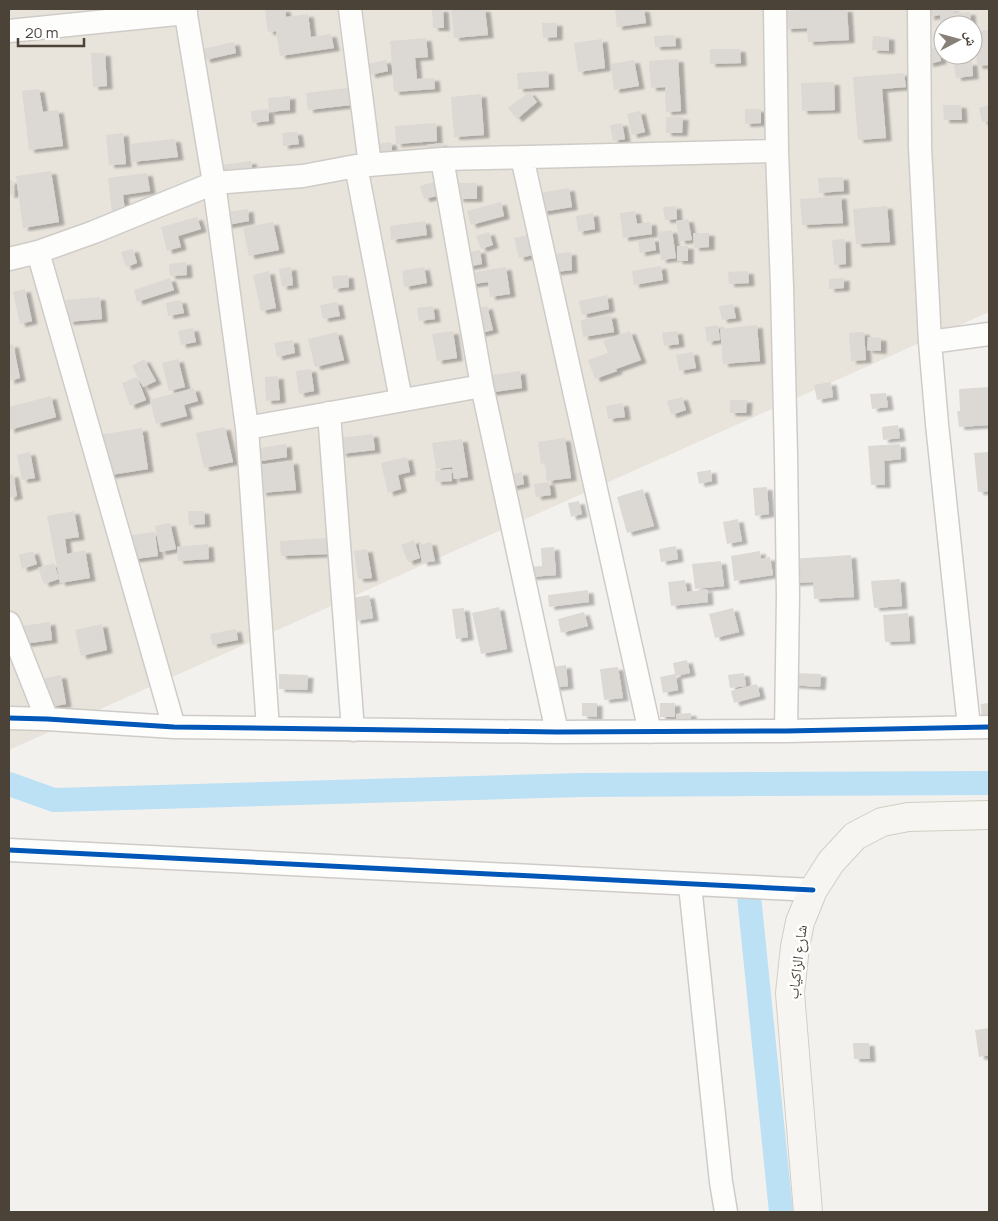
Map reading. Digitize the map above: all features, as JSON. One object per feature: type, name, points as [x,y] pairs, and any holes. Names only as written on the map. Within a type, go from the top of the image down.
[{"type":"street","points":[[350,9],[363,165],[400,400]]},
{"type":"street","points":[[775,9],[776,151],[782,287],[786,455],[788,596],[786,731]]},
{"type":"street","points":[[9,718],[174,727],[557,732],[786,731],[979,727],[937,424],[930,342],[920,147],[919,9]]},
{"type":"street","points":[[9,28],[185,11],[214,183],[247,428],[268,728]]},
{"type":"street","points":[[9,259],[38,252],[94,232],[214,183],[304,176],[363,165],[442,159],[776,151]]},
{"type":"street","points":[[522,157],[650,732]]},
{"type":"street","points":[[442,159],[482,386],[557,732]]},
{"type":"street","points":[[38,252],[174,727]]},
{"type":"street","points":[[930,342],[989,334]]},
{"type":"street","points":[[247,428],[482,386]]},
{"type":"street","points":[[329,413],[353,730]]},
{"type":"street","points":[[9,623],[47,719]]},
{"type":"street","name":"شارع الزاكياب","points":[[808,1212],[790,993],[800,922],[813,890],[831,862],[855,836],[882,822],[908,817],[989,815]]},
{"type":"street","points":[[9,850],[813,890]]},
{"type":"street","points":[[690,885],[721,1182],[726,1212]]},
{"type":"shaded area","points":[[9,9],[989,9],[989,312],[9,750]]},
{"type":"building","points":[[265,9],[285,9],[286,17],[308,14],[311,37],[331,34],[334,48],[280,56],[276,31],[268,32]]},
{"type":"building","points":[[432,9],[443,9],[444,28],[433,28]]},
{"type":"building","points":[[451,9],[485,9],[488,35],[454,38]]},
{"type":"building","points":[[615,9],[644,9],[646,23],[617,27]]},
{"type":"building","points":[[847,9],[849,40],[808,42],[807,28],[786,29],[785,11]]},
{"type":"building","points":[[928,9],[954,9],[954,13],[970,12],[970,15],[933,15],[929,17]]},
{"type":"building","points":[[542,23],[557,23],[557,37],[543,38]]},
{"type":"building","points":[[983,30],[989,30],[989,65],[977,66],[983,65]]},
{"type":"building","points":[[675,35],[676,46],[655,47],[654,36]]},
{"type":"building","points":[[873,36],[889,37],[889,51],[872,50]]},
{"type":"building","points":[[426,38],[428,57],[415,58],[417,79],[434,78],[435,89],[394,92],[390,41]]},
{"type":"building","points":[[602,39],[605,68],[578,72],[574,43]]},
{"type":"building","points":[[234,42],[236,53],[205,60],[203,49]]},
{"type":"building","points":[[933,48],[933,63],[928,64],[925,50]]},
{"type":"building","points":[[710,49],[740,49],[741,63],[710,64]]},
{"type":"building","points":[[91,53],[105,53],[107,86],[93,87]]},
{"type":"building","points":[[678,59],[681,111],[666,112],[665,87],[651,88],[649,61]]},
{"type":"building","points":[[386,60],[388,71],[370,75],[368,64]]},
{"type":"building","points":[[634,60],[639,86],[614,90],[611,64]]},
{"type":"building","points":[[954,65],[972,65],[973,76],[956,78]]},
{"type":"building","points":[[548,71],[549,87],[518,89],[517,73]]},
{"type":"building","points":[[904,73],[906,87],[882,89],[886,138],[858,140],[853,77]]},
{"type":"building","points":[[834,82],[835,110],[802,111],[801,83]]},
{"type":"building","points":[[348,88],[351,105],[308,110],[306,93]]},
{"type":"building","points":[[39,89],[43,112],[58,110],[63,146],[29,150],[22,91]]},
{"type":"building","points":[[529,92],[537,102],[517,119],[508,108]]},
{"type":"building","points":[[481,94],[484,135],[454,137],[451,97]]},
{"type":"building","points":[[290,96],[290,110],[269,112],[268,98]]},
{"type":"building","points":[[943,105],[961,105],[962,120],[944,120]]},
{"type":"building","points":[[989,105],[989,121],[982,122],[979,108]]},
{"type":"building","points":[[268,109],[269,121],[252,123],[251,111]]},
{"type":"building","points":[[745,109],[761,109],[761,123],[745,124]]},
{"type":"building","points":[[640,111],[645,132],[632,135],[627,114]]},
{"type":"building","points":[[666,117],[683,117],[682,133],[666,133]]},
{"type":"building","points":[[436,123],[437,141],[396,144],[395,126]]},
{"type":"building","points":[[622,123],[625,139],[613,141],[610,125]]},
{"type":"building","points":[[297,132],[299,144],[283,146],[282,133]]},
{"type":"building","points":[[123,133],[126,164],[109,165],[106,135]]},
{"type":"building","points":[[175,139],[178,157],[132,162],[130,144]]},
{"type":"building","points":[[391,142],[394,165],[373,168],[371,145]]},
{"type":"building","points":[[442,143],[443,158],[428,160],[427,145]]},
{"type":"building","points":[[251,161],[254,179],[217,184],[215,166]]},
{"type":"building","points":[[51,171],[59,222],[23,228],[16,176]]},
{"type":"building","points":[[147,173],[150,191],[123,195],[126,219],[113,221],[108,178]]},
{"type":"building","points":[[843,177],[844,191],[819,193],[818,178]]},
{"type":"building","points":[[12,180],[14,194],[9,195],[9,181]]},
{"type":"building","points":[[434,182],[437,196],[424,199],[420,186]]},
{"type":"building","points":[[458,183],[477,183],[477,199],[458,199]]},
{"type":"building","points":[[569,188],[572,207],[542,212],[539,193]]},
{"type":"building","points":[[841,196],[843,223],[802,225],[800,199]]},
{"type":"building","points":[[501,202],[504,216],[471,225],[467,211]]},
{"type":"building","points":[[676,206],[677,219],[665,220],[663,207]]},
{"type":"building","points":[[887,206],[890,242],[856,244],[853,209]]},
{"type":"building","points":[[248,209],[249,221],[222,226],[220,213]]},
{"type":"building","points":[[635,211],[637,224],[651,222],[652,234],[623,238],[620,213]]},
{"type":"building","points":[[593,213],[595,229],[578,232],[576,216]]},
{"type":"building","points":[[197,217],[201,229],[178,236],[181,247],[167,251],[161,227]]},
{"type":"building","points":[[688,219],[692,240],[680,241],[676,221]]},
{"type":"building","points":[[425,221],[427,235],[391,240],[390,226]]},
{"type":"building","points":[[273,222],[279,250],[249,256],[243,228]]},
{"type":"building","points":[[672,230],[676,258],[661,260],[658,232]]},
{"type":"building","points":[[489,232],[493,245],[481,249],[476,236]]},
{"type":"building","points":[[693,233],[709,233],[709,247],[694,248]]},
{"type":"building","points":[[528,235],[533,255],[519,258],[514,238]]},
{"type":"building","points":[[654,238],[656,250],[640,253],[638,241]]},
{"type":"building","points":[[845,239],[846,264],[834,265],[832,240]]},
{"type":"building","points":[[677,246],[688,246],[688,261],[677,261]]},
{"type":"building","points":[[133,249],[137,263],[126,267],[121,252]]},
{"type":"building","points":[[480,250],[482,264],[462,268],[460,254]]},
{"type":"building","points":[[571,252],[572,270],[540,274],[538,256]]},
{"type":"building","points":[[186,262],[187,275],[170,276],[169,264]]},
{"type":"building","points":[[661,266],[663,280],[634,285],[632,271]]},
{"type":"building","points":[[291,267],[293,285],[282,287],[279,269]]},
{"type":"building","points":[[424,267],[427,283],[404,287],[402,271]]},
{"type":"building","points":[[506,267],[510,294],[490,297],[488,282],[466,285],[465,274]]},
{"type":"building","points":[[269,271],[276,308],[261,311],[253,275]]},
{"type":"building","points":[[748,271],[749,283],[729,284],[728,272]]},
{"type":"building","points":[[348,275],[349,287],[333,289],[332,276]]},
{"type":"building","points":[[170,278],[174,290],[137,302],[134,290]]},
{"type":"building","points":[[844,278],[844,288],[829,289],[829,279]]},
{"type":"building","points":[[25,289],[32,321],[20,324],[13,292]]},
{"type":"building","points":[[607,295],[609,309],[582,315],[579,301]]},
{"type":"building","points":[[100,297],[102,319],[68,322],[66,300]]},
{"type":"building","points":[[181,300],[184,313],[168,316],[166,303]]},
{"type":"building","points":[[337,302],[340,316],[323,319],[320,305]]},
{"type":"building","points":[[733,304],[736,318],[722,320],[719,306]]},
{"type":"building","points":[[433,306],[435,319],[419,321],[417,308]]},
{"type":"building","points":[[487,306],[493,330],[478,334],[471,311]]},
{"type":"building","points":[[611,315],[614,332],[583,337],[581,320]]},
{"type":"building","points":[[718,325],[720,340],[707,342],[705,327]]},
{"type":"building","points":[[757,325],[760,361],[723,364],[720,329]]},
{"type":"building","points":[[193,328],[196,342],[181,345],[178,331]]},
{"type":"building","points":[[453,331],[457,358],[437,361],[432,334]]},
{"type":"building","points":[[630,331],[641,360],[595,379],[588,360],[608,353],[603,341]]},
{"type":"building","points":[[677,331],[679,344],[664,346],[662,333]]},
{"type":"building","points":[[337,332],[344,360],[315,367],[308,339]]},
{"type":"building","points":[[864,332],[866,360],[851,361],[849,333]]},
{"type":"building","points":[[868,337],[881,338],[881,351],[867,350]]},
{"type":"building","points":[[293,340],[295,353],[277,357],[274,343]]},
{"type":"building","points":[[13,344],[20,378],[9,381],[9,345]]},
{"type":"building","points":[[693,352],[696,368],[679,371],[676,355]]},
{"type":"building","points":[[144,359],[156,381],[143,387],[132,366]]},
{"type":"building","points":[[178,359],[185,387],[169,391],[162,363]]},
{"type":"building","points":[[311,369],[314,391],[299,394],[296,371]]},
{"type":"building","points":[[520,371],[522,388],[487,393],[485,376]]},
{"type":"building","points":[[278,376],[280,400],[266,401],[265,377]]},
{"type":"building","points":[[137,377],[146,400],[130,406],[122,383]]},
{"type":"building","points":[[831,382],[833,397],[817,400],[814,385]]},
{"type":"building","points":[[989,387],[989,425],[959,427],[957,411],[960,411],[959,389]]},
{"type":"building","points":[[194,388],[198,401],[184,405],[187,416],[156,424],[150,400]]},
{"type":"building","points":[[886,393],[888,407],[872,409],[870,394]]},
{"type":"building","points":[[51,396],[56,417],[9,430],[9,407]]},
{"type":"building","points":[[682,397],[686,410],[671,415],[667,401]]},
{"type":"building","points":[[730,400],[747,400],[746,413],[730,413]]},
{"type":"building","points":[[623,403],[625,417],[608,419],[606,406]]},
{"type":"building","points":[[898,425],[900,438],[883,440],[882,427]]},
{"type":"building","points":[[225,427],[233,462],[204,468],[196,433]]},
{"type":"building","points":[[142,428],[148,469],[105,476],[99,435]]},
{"type":"building","points":[[373,434],[375,450],[341,454],[339,438]]},
{"type":"building","points":[[565,438],[571,478],[547,481],[545,463],[541,464],[538,442]]},
{"type":"building","points":[[462,439],[468,477],[454,479],[452,467],[436,469],[432,443]]},
{"type":"building","points":[[286,444],[287,457],[255,462],[253,449]]},
{"type":"building","points":[[900,444],[901,459],[884,461],[885,485],[871,485],[868,446]]},
{"type":"building","points":[[30,452],[35,478],[22,480],[17,455]]},
{"type":"building","points":[[989,452],[989,491],[978,492],[974,453]]},
{"type":"building","points":[[407,457],[410,472],[398,475],[401,489],[388,493],[381,463]]},
{"type":"building","points":[[293,461],[296,490],[261,493],[259,465]]},
{"type":"building","points":[[451,469],[452,481],[436,482],[435,471]]},
{"type":"building","points":[[711,470],[712,481],[699,484],[697,472]]},
{"type":"building","points":[[522,472],[524,484],[511,487],[509,475]]},
{"type":"building","points":[[13,474],[17,496],[9,498],[9,475]]},
{"type":"building","points":[[549,482],[551,495],[536,497],[534,484]]},
{"type":"building","points":[[767,487],[769,514],[755,516],[753,488]]},
{"type":"building","points":[[643,489],[654,526],[627,533],[617,497]]},
{"type":"building","points":[[579,501],[582,514],[571,517],[568,503]]},
{"type":"building","points":[[74,511],[79,537],[65,539],[67,554],[85,550],[90,578],[60,583],[47,516]]},
{"type":"building","points":[[188,511],[204,511],[205,524],[189,525]]},
{"type":"building","points":[[738,519],[742,541],[727,544],[723,522]]},
{"type":"building","points":[[170,523],[176,549],[160,552],[155,526]]},
{"type":"building","points":[[155,532],[158,556],[128,560],[124,536]]},
{"type":"building","points":[[328,538],[329,554],[281,556],[280,541]]},
{"type":"building","points":[[414,540],[420,558],[408,562],[401,545]]},
{"type":"building","points":[[431,542],[435,561],[422,563],[419,545]]},
{"type":"building","points":[[208,544],[209,559],[178,561],[177,547]]},
{"type":"building","points":[[676,546],[678,559],[661,562],[659,549]]},
{"type":"building","points":[[554,547],[556,575],[530,577],[530,567],[542,566],[541,548]]},
{"type":"building","points":[[367,549],[372,578],[358,579],[354,551]]},
{"type":"building","points":[[33,551],[37,564],[22,569],[19,555]]},
{"type":"building","points":[[760,551],[761,559],[770,557],[773,575],[734,581],[731,556]]},
{"type":"building","points":[[851,555],[854,597],[814,599],[813,582],[792,583],[791,559]]},
{"type":"building","points":[[721,561],[724,586],[695,589],[692,564]]},
{"type":"building","points":[[54,563],[59,579],[44,584],[38,568]]},
{"type":"building","points":[[900,579],[902,606],[874,608],[871,581]]},
{"type":"building","points":[[685,580],[687,592],[707,589],[708,602],[671,606],[668,582]]},
{"type":"building","points":[[588,590],[589,602],[549,607],[548,595]]},
{"type":"building","points":[[369,595],[373,618],[355,621],[352,598]]},
{"type":"building","points":[[499,607],[507,649],[481,654],[472,613]]},
{"type":"building","points":[[464,608],[468,637],[456,639],[452,609]]},
{"type":"building","points":[[733,608],[739,632],[715,638],[709,614]]},
{"type":"building","points":[[584,612],[588,626],[561,633],[558,619]]},
{"type":"building","points":[[908,613],[910,641],[885,642],[883,615]]},
{"type":"building","points":[[50,622],[52,640],[17,645],[14,627]]},
{"type":"building","points":[[102,624],[107,650],[81,656],[75,630]]},
{"type":"building","points":[[236,629],[238,640],[212,645],[210,634]]},
{"type":"building","points":[[687,660],[690,673],[676,676],[678,690],[663,693],[660,677],[675,674],[673,663]]},
{"type":"building","points":[[566,665],[568,686],[553,688],[552,667]]},
{"type":"building","points":[[618,667],[623,698],[604,700],[600,669]]},
{"type":"building","points":[[744,673],[746,686],[730,688],[728,675]]},
{"type":"building","points":[[793,673],[821,674],[820,687],[792,685]]},
{"type":"building","points":[[279,674],[308,675],[307,690],[279,689]]},
{"type":"building","points":[[61,675],[66,704],[51,707],[45,678]]},
{"type":"building","points":[[757,684],[760,696],[734,703],[731,691]]},
{"type":"building","points":[[582,703],[597,703],[597,717],[582,716]]},
{"type":"building","points":[[660,703],[675,703],[675,717],[660,717]]},
{"type":"building","points":[[989,703],[989,720],[982,721],[981,704]]},
{"type":"building","points":[[691,713],[691,727],[677,727],[676,714]]},
{"type":"building","points":[[989,1028],[989,1055],[979,1057],[975,1030]]},
{"type":"building","points":[[853,1043],[869,1043],[870,1059],[854,1059]]},
{"type":"waterway","points":[[9,784],[54,800],[582,785],[989,783]]},
{"type":"waterway","points":[[749,896],[781,1212]]},
{"type":"cycle path","points":[[9,718],[174,727],[557,732],[786,731],[989,727]]},
{"type":"cycle path","points":[[9,850],[813,890]]}]
